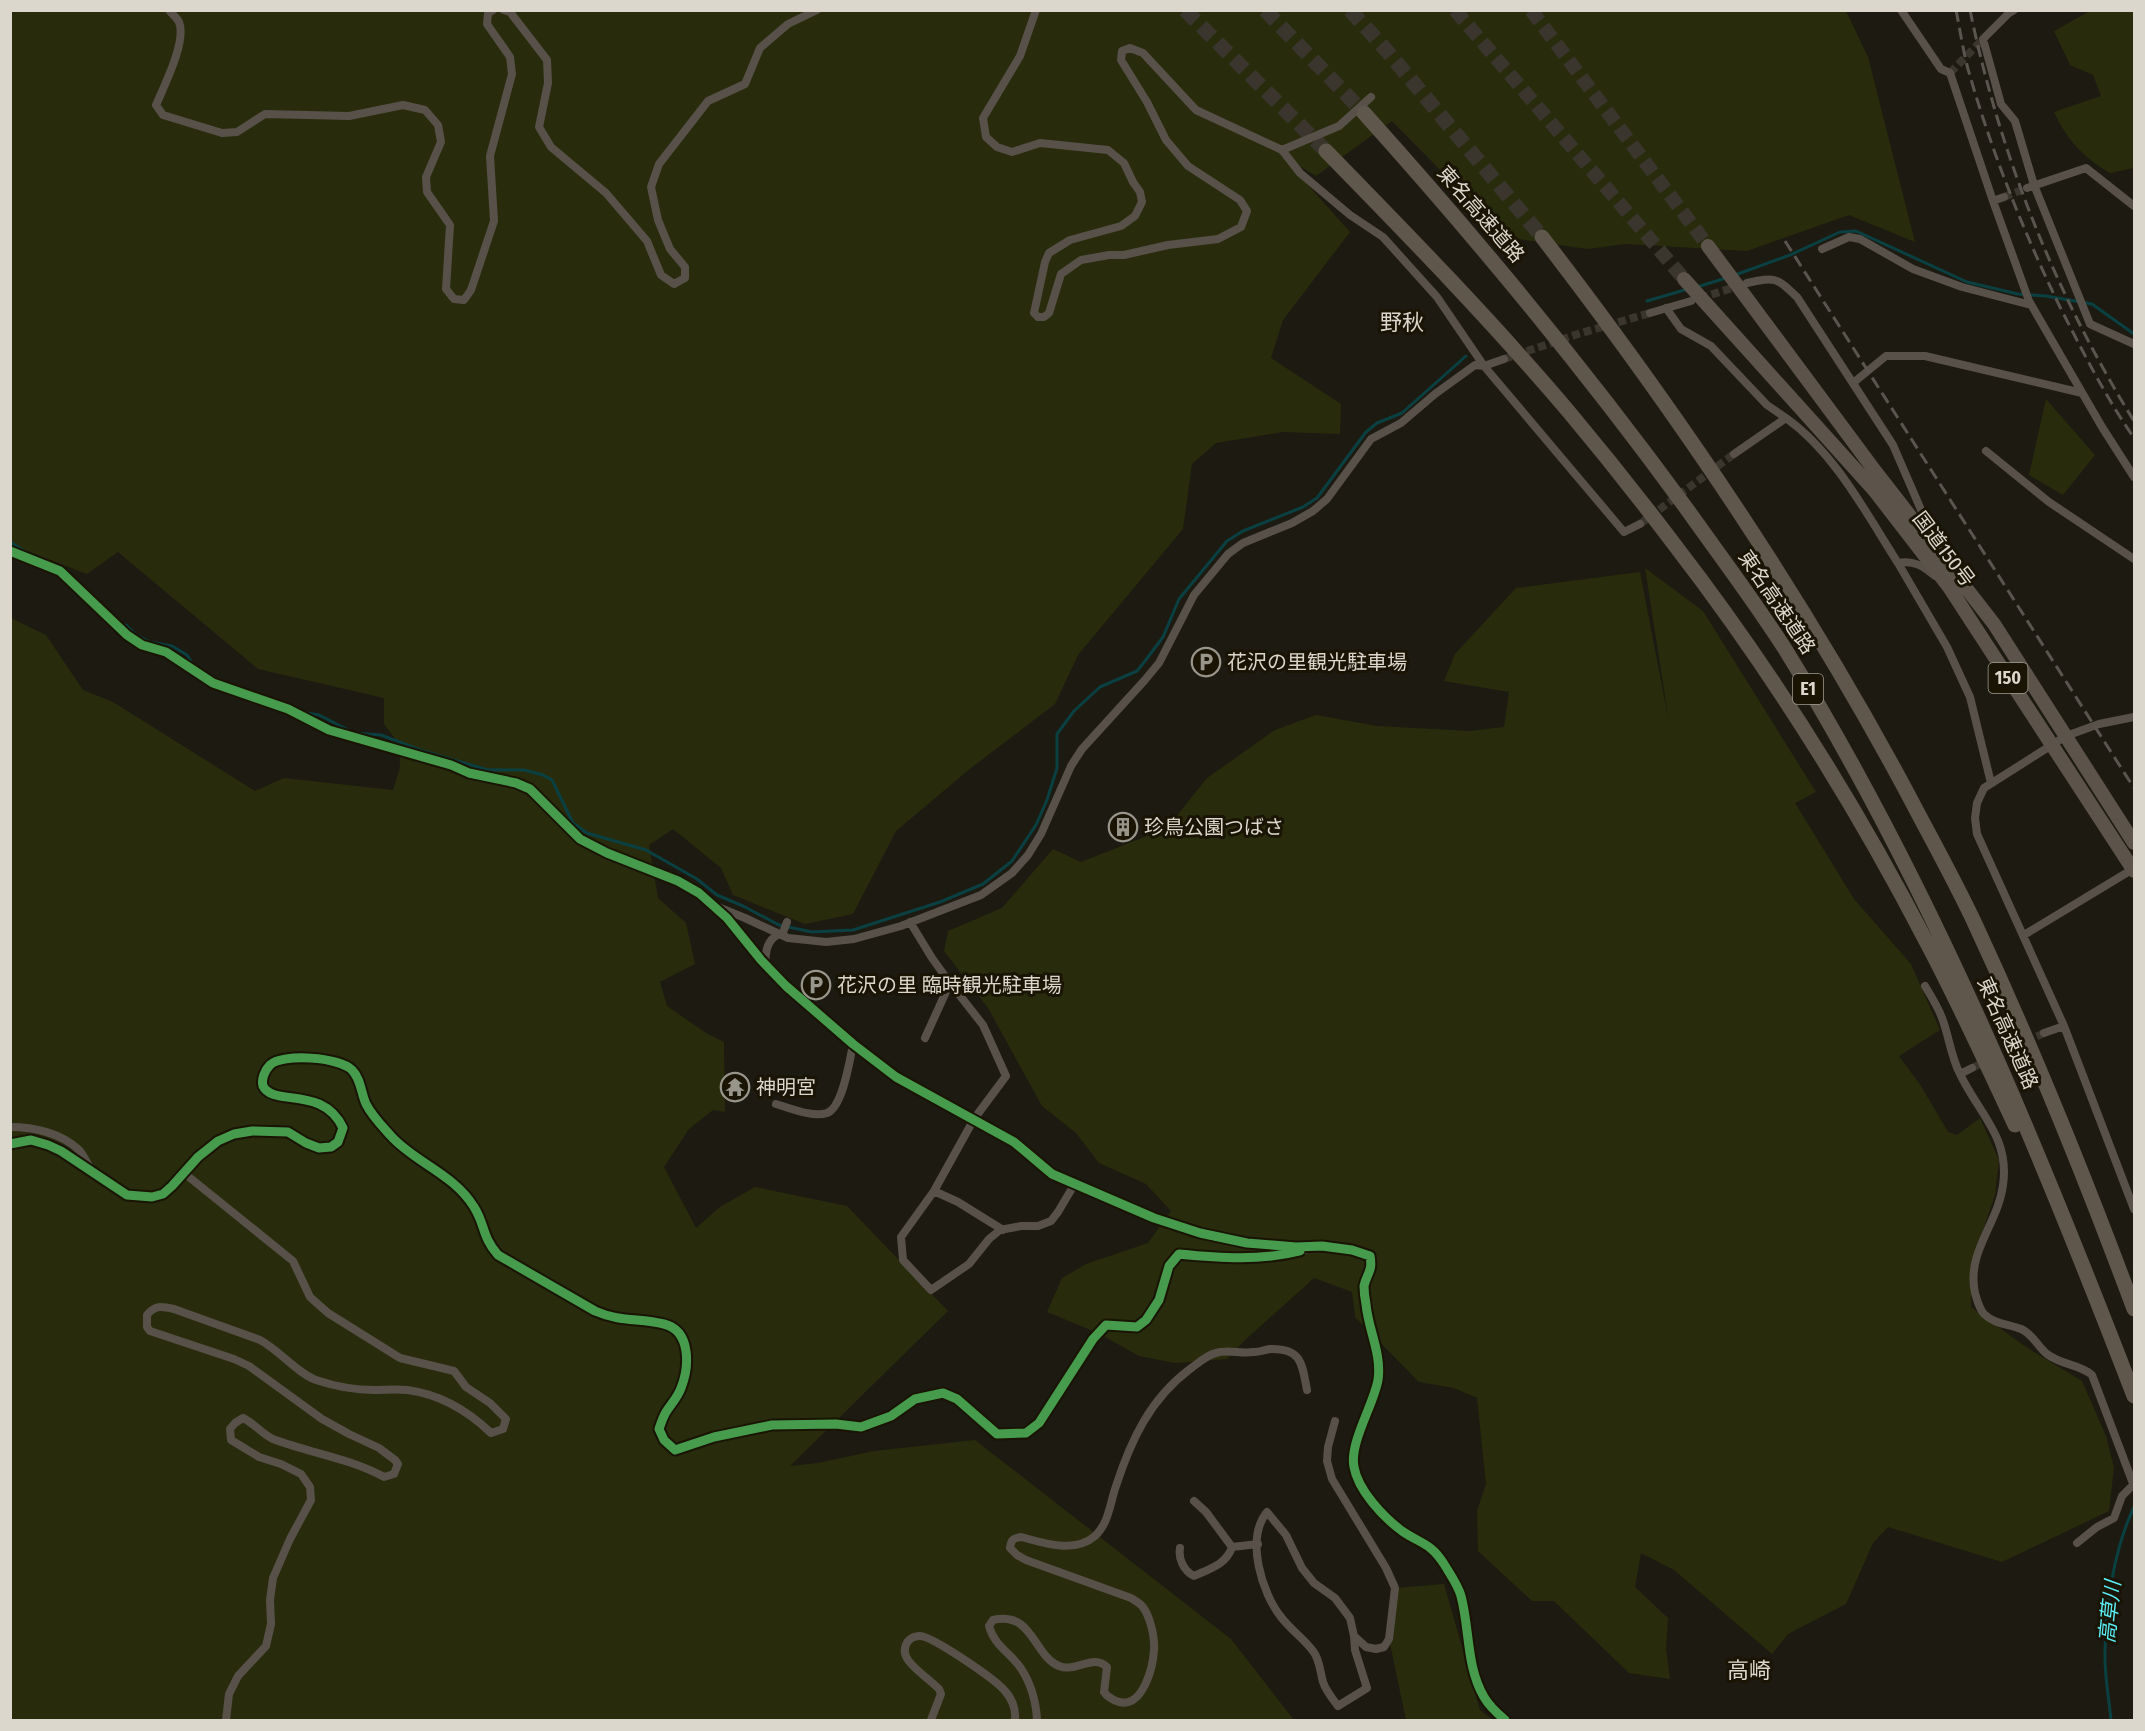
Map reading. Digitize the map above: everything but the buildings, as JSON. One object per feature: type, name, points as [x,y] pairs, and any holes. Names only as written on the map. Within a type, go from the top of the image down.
[{"type":"highway","name":"東名高速道路","points":[[1364,113],[1452,211],[1603,396],[1718,552],[1783,647],[1885,823],[1940,932],[2023,1117],[2134,1396]]},
{"type":"highway","name":"東名高速道路","points":[[1326,151],[1420,247],[1569,412],[1675,546],[1776,688],[1866,832],[1926,941],[2014,1123],[2116,1349]]},
{"type":"highway","name":"東名高速道路","points":[[1542,237],[1614,330],[1753,532],[1794,595],[1868,721],[1976,925],[2091,1192],[2134,1309]]},
{"type":"highway","name":"国道150号","points":[[1708,246],[1872,467],[1994,624],[2134,843]]},
{"type":"highway","name":"国道150号","points":[[1683,279],[1874,490],[1949,587],[2134,870]]},
{"type":"street","points":[[169,10],[179,22],[180,40],[173,66],[156,105],[163,115],[222,133],[237,132],[265,114],[349,116],[403,105],[425,110],[438,125],[441,142],[426,177],[427,192],[450,225],[446,289],[454,299],[464,300],[471,290],[494,220],[490,156],[512,74],[510,57],[487,24],[488,13],[493,10]]},
{"type":"street","points":[[504,10],[510,12],[547,60],[548,83],[539,127],[551,147],[606,193],[647,241],[661,275],[674,284],[685,278],[685,267],[670,249],[658,220],[651,187],[659,164],[708,101],[745,84],[760,48],[788,24],[817,10]]},
{"type":"street","points":[[1036,10],[1020,56],[983,118],[986,137],[997,147],[1012,152],[1040,143],[1108,150],[1124,163],[1140,192],[1142,202],[1135,216],[1121,226],[1070,240],[1049,253],[1036,298],[1034,313],[1038,317],[1044,318],[1049,313],[1061,274],[1081,260],[1218,239],[1241,227],[1247,211],[1240,200],[1188,165],[1166,140],[1147,102],[1121,60],[1122,51],[1130,48],[1143,53],[1196,110],[1282,150],[1300,173],[1350,215],[1383,237],[1437,297],[1484,366],[1624,532],[1640,524]]},
{"type":"street","points":[[1901,10],[1941,69],[1950,73],[2024,291],[2082,393],[2134,477]]},
{"type":"street","points":[[2014,10],[1983,39],[2001,104],[2015,121],[2030,187],[2090,324],[2134,344]]},
{"type":"street","points":[[1282,150],[1339,126],[1371,97]]},
{"type":"street","points":[[2030,187],[2086,168],[2134,206]]},
{"type":"street","points":[[1992,201],[2004,197]]},
{"type":"street","points":[[1822,249],[1849,237],[1860,239],[1912,269],[1962,287],[2031,305]]},
{"type":"street","points":[[1747,283],[1771,278],[1782,283],[1797,297],[1893,445],[1941,555]]},
{"type":"street","points":[[1650,313],[1691,301]]},
{"type":"street","points":[[1666,308],[1681,329],[1711,345],[1767,405],[1799,427],[1831,462],[1847,484],[1898,563],[1947,647],[1970,697],[1991,783]]},
{"type":"street","points":[[1853,383],[1886,356],[1903,355],[1924,356],[2082,393]]},
{"type":"street","points":[[715,906],[781,935],[804,941],[826,942],[854,939],[910,922],[981,895],[1012,873],[1028,855],[1041,834],[1064,778],[1082,749],[1159,663],[1194,595],[1228,554],[1243,543],[1292,523],[1313,511],[1327,499],[1371,439],[1401,423],[1475,365],[1484,366],[1504,359]]},
{"type":"street","points":[[1734,454],[1786,418]]},
{"type":"street","points":[[1986,452],[2049,502],[2134,559]]},
{"type":"street","points":[[10,551],[60,572],[128,635],[142,645],[166,652],[213,683],[288,709],[329,730],[451,765],[469,773],[516,783],[530,789],[580,839],[614,856],[678,880],[699,893],[727,918],[786,986],[853,1044],[896,1077],[1014,1142],[1052,1174],[1154,1218],[1200,1233],[1247,1243],[1296,1247],[1322,1246],[1352,1250],[1370,1256],[1372,1267],[1364,1286],[1366,1307],[1379,1365],[1378,1377],[1356,1444],[1353,1465],[1358,1479],[1386,1516],[1403,1531],[1423,1541],[1436,1552],[1444,1565],[1461,1594],[1475,1676],[1484,1699],[1505,1720]]},
{"type":"street","points":[[1898,563],[1908,561],[1920,564],[1949,587]]},
{"type":"street","points":[[2134,717],[2099,724],[2066,736],[1991,783],[1984,788],[1977,803],[1974,818],[1977,834],[2064,1026],[2134,1209]]},
{"type":"street","points":[[2024,935],[2134,870]]},
{"type":"street","points":[[765,964],[768,943],[771,939],[781,935],[787,922]]},
{"type":"street","points":[[910,922],[932,958],[983,1024],[1006,1076],[974,1119],[934,1191],[902,1237],[903,1260],[931,1290],[969,1264],[989,1239],[1003,1230],[1038,1226],[1050,1221],[1074,1185]]},
{"type":"street","points":[[926,1038],[950,983]]},
{"type":"street","points":[[1925,986],[1942,1017],[1960,1074],[2002,1146],[2003,1187],[1972,1273],[1977,1302],[1983,1313],[1992,1320],[2022,1330],[2031,1336],[2045,1353],[2057,1361],[2085,1370],[2092,1375],[2134,1485],[2122,1496],[2114,1518],[2097,1527],[2077,1544]]},
{"type":"street","points":[[2044,1033],[2064,1026]]},
{"type":"street","points":[[776,1104],[817,1114],[826,1113],[832,1109],[843,1088],[853,1044]]},
{"type":"street","points":[[10,1144],[31,1140],[48,1145],[61,1151],[127,1195],[152,1197],[163,1194],[198,1157],[218,1141],[234,1134],[252,1131],[288,1132],[319,1148],[331,1147],[338,1142],[342,1128],[337,1116],[322,1105],[308,1100],[269,1093],[262,1080],[270,1064],[280,1060],[317,1059],[339,1062],[352,1070],[358,1079],[366,1103],[393,1139],[464,1193],[475,1208],[488,1244],[498,1255],[611,1318],[666,1324],[678,1333],[686,1348],[686,1373],[680,1392],[665,1413],[659,1429],[664,1440],[675,1450],[714,1437],[772,1425],[836,1424],[861,1427],[891,1416],[915,1399],[943,1393],[957,1399],[997,1434],[1026,1433],[1039,1423],[1093,1339],[1106,1325],[1137,1327],[1146,1320],[1159,1300],[1169,1266],[1179,1254],[1220,1258],[1279,1257],[1322,1246]]},
{"type":"street","points":[[1960,1074],[1972,1068]]},
{"type":"street","points":[[10,1127],[40,1130],[62,1140],[78,1150],[96,1175]]},
{"type":"street","points":[[184,1173],[293,1261],[310,1297],[328,1313],[400,1358],[454,1371],[466,1387],[490,1403],[506,1419],[503,1429],[491,1433],[472,1415],[427,1395],[406,1390],[346,1388],[314,1379],[273,1347],[260,1340],[174,1309],[163,1306],[153,1309],[147,1316],[147,1327],[150,1331],[249,1366],[322,1419],[379,1448],[398,1464],[394,1474],[384,1477],[363,1466],[270,1438],[253,1422],[243,1418],[230,1429],[231,1440],[242,1448],[301,1474],[310,1487],[311,1500],[273,1578],[270,1600],[271,1624],[266,1646],[238,1676],[229,1694],[226,1720]]},
{"type":"street","points":[[934,1191],[958,1202],[1003,1230]]},
{"type":"street","points":[[1037,1720],[1034,1696],[1028,1681],[1019,1665],[991,1635],[990,1626],[993,1620],[1002,1618],[1023,1626],[1050,1660],[1059,1666],[1071,1668],[1096,1660],[1103,1662],[1107,1667],[1104,1692],[1108,1698],[1123,1703],[1130,1702],[1141,1694],[1147,1682],[1155,1650],[1151,1625],[1143,1607],[1131,1598],[1017,1556],[1010,1548],[1011,1541],[1021,1537],[1057,1546],[1075,1546],[1094,1536],[1107,1519],[1127,1454],[1151,1409],[1171,1384],[1214,1353],[1226,1351],[1242,1353],[1270,1349],[1287,1351],[1296,1355],[1301,1362],[1307,1390]]},
{"type":"street","points":[[1335,1421],[1327,1461],[1332,1479],[1386,1568],[1395,1588],[1389,1639],[1384,1647],[1376,1650],[1366,1647],[1354,1636]]},
{"type":"street","points":[[1194,1501],[1206,1512],[1232,1547]]},
{"type":"street","points":[[1268,1512],[1286,1535],[1302,1568],[1314,1582],[1335,1598],[1350,1618],[1354,1650],[1367,1688],[1338,1706],[1323,1682],[1314,1652],[1295,1635],[1280,1616],[1265,1590],[1259,1570],[1258,1544],[1264,1517],[1268,1512]]},
{"type":"street","points":[[1232,1547],[1258,1544]]},
{"type":"street","points":[[1180,1548],[1179,1555],[1182,1564],[1189,1574],[1194,1576],[1220,1564],[1230,1555],[1232,1547]]},
{"type":"street","points":[[931,1720],[941,1694],[939,1689],[907,1659],[904,1652],[910,1639],[920,1636],[940,1645],[1004,1689],[1012,1701],[1015,1720]]},
{"type":"green space","points":[[11,11],[1846,11],[1868,57],[1915,242],[1849,215],[1747,251],[1626,244],[1587,249],[1506,237],[1392,121],[1316,176],[1281,155],[1350,232],[1283,320],[1271,358],[1341,404],[1340,434],[1283,432],[1216,443],[1192,464],[1183,529],[1078,655],[1055,704],[971,768],[896,831],[853,914],[805,924],[733,895],[721,868],[673,829],[649,845],[658,898],[686,923],[695,964],[660,982],[667,1006],[706,1033],[724,1042],[725,1112],[713,1110],[689,1129],[664,1167],[696,1228],[720,1207],[755,1187],[847,1206],[948,1311],[790,1466],[818,1463],[874,1451],[975,1440],[1231,1639],[1294,1720],[11,1720],[11,618],[46,635],[83,690],[113,702],[255,791],[284,778],[393,790],[400,768],[399,744],[384,724],[384,698],[258,669],[118,552],[87,574],[11,545]]},
{"type":"green space","points":[[2090,11],[2134,11],[2134,168],[2110,173],[2077,147],[2064,131],[2054,112],[2101,96],[2093,75],[2070,65],[2054,31]]},
{"type":"green space","points":[[2046,399],[2095,455],[2063,495],[2029,475]]},
{"type":"green space","points":[[1645,568],[1703,611],[1816,792],[1795,803],[1854,899],[1911,964],[1940,1030],[1899,1056],[1921,1086],[1948,1132],[1957,1135],[1980,1118],[1999,1160],[1995,1195],[1972,1263],[1971,1307],[2026,1347],[2082,1381],[2106,1436],[2114,1468],[2109,1511],[2002,1562],[1888,1527],[1873,1543],[1846,1604],[1788,1634],[1772,1654],[1674,1570],[1641,1553],[1635,1587],[1668,1618],[1666,1648],[1670,1679],[1629,1673],[1554,1601],[1532,1601],[1478,1551],[1477,1511],[1486,1484],[1477,1398],[1454,1388],[1419,1382],[1355,1317],[1352,1292],[1314,1278],[1227,1359],[1175,1363],[1139,1356],[1098,1333],[1047,1312],[1062,1278],[1086,1264],[1148,1243],[1171,1211],[1146,1184],[1099,1163],[1076,1133],[1042,1106],[988,1008],[944,951],[948,931],[1002,908],[1053,849],[1081,862],[1167,828],[1207,778],[1275,730],[1316,715],[1377,726],[1469,731],[1504,727],[1509,692],[1444,681],[1455,654],[1516,588],[1640,572],[1669,722]]},
{"type":"green space","points":[[1444,1584],[1480,1710],[1493,1720],[1406,1720],[1389,1639],[1395,1588]]},
{"type":"waterway","points":[[1735,275],[1790,255],[1840,232],[1856,231],[1967,282],[2018,294],[2092,304],[2134,334]]},
{"type":"waterway","points":[[1697,287],[1726,278]]},
{"type":"waterway","points":[[1647,301],[1688,289]]},
{"type":"waterway","points":[[300,712],[319,715],[354,733],[381,735],[420,750],[488,770],[524,770],[543,775],[552,780],[573,823],[587,833],[646,850],[697,879],[717,895],[779,925],[812,932],[853,930],[940,902],[983,884],[1012,861],[1036,825],[1047,800],[1057,768],[1057,734],[1074,711],[1100,687],[1137,671],[1163,637],[1179,599],[1227,541],[1243,531],[1303,507],[1317,498],[1366,432],[1377,423],[1402,413],[1466,356]]},
{"type":"waterway","points":[[10,542],[62,568]]},
{"type":"waterway","points":[[126,625],[136,635],[150,642],[172,646],[187,655],[195,668]]},
{"type":"waterway","points":[[244,690],[283,703]]},
{"type":"waterway","name":"高草川","points":[[2111,1720],[2105,1660],[2107,1615],[2116,1559],[2134,1507]]},
{"type":"tunnel","points":[[1185,10],[1326,151]]},
{"type":"tunnel","points":[[1265,10],[1364,113]]},
{"type":"tunnel","points":[[1350,10],[1542,237]]},
{"type":"tunnel","points":[[1455,10],[1684,279]]},
{"type":"tunnel","points":[[1531,10],[1708,246]]},
{"type":"tunnel","points":[[1950,73],[1983,39]]},
{"type":"tunnel","points":[[2004,197],[2027,188]]},
{"type":"tunnel","points":[[1700,298],[1742,285]]},
{"type":"tunnel","points":[[1504,359],[1650,313]]},
{"type":"tunnel","points":[[1640,524],[1734,454]]},
{"type":"tunnel","points":[[1972,1068],[2044,1033]]},
{"type":"railway","points":[[1956,10],[1966,62],[1977,99],[1997,160],[2021,220],[2077,341],[2134,438]]},
{"type":"railway","points":[[1970,10],[1997,118],[2034,223],[2080,324],[2134,421]]},
{"type":"railway","points":[[1785,241],[2134,788]]},
{"type":"cycle path","points":[[10,551],[60,571],[127,635],[142,645],[166,652],[213,683],[288,709],[329,730],[451,765],[469,773],[516,783],[530,789],[580,839],[607,853],[678,881],[699,893],[727,918],[761,960],[786,986],[853,1044],[896,1077],[1014,1142],[1052,1174],[1154,1218],[1200,1233],[1247,1243],[1296,1247],[1322,1246],[1352,1250],[1370,1256],[1370,1269],[1364,1290],[1379,1370],[1376,1390],[1355,1447],[1353,1457],[1356,1476],[1366,1494],[1380,1511],[1402,1531],[1435,1552],[1451,1576],[1461,1596],[1471,1660],[1478,1685],[1488,1704],[1505,1720]]},
{"type":"cycle path","points":[[10,1144],[31,1140],[48,1145],[61,1151],[127,1195],[152,1197],[163,1194],[198,1157],[218,1141],[234,1134],[252,1131],[288,1132],[319,1148],[331,1147],[338,1142],[343,1128],[334,1115],[312,1101],[268,1092],[263,1086],[263,1078],[270,1065],[286,1059],[311,1058],[346,1066],[357,1078],[364,1100],[377,1121],[400,1145],[445,1177],[466,1196],[478,1213],[489,1242],[498,1255],[595,1311],[613,1317],[664,1324],[680,1334],[686,1351],[686,1371],[680,1391],[665,1414],[659,1429],[664,1440],[675,1450],[714,1437],[772,1425],[836,1424],[861,1427],[891,1416],[915,1399],[943,1393],[957,1399],[997,1434],[1026,1433],[1039,1423],[1093,1339],[1106,1325],[1137,1327],[1146,1320],[1159,1300],[1169,1266],[1179,1254],[1255,1257],[1300,1251]]},
{"type":"place","name":"花沢の里観光駐車場","points":[[1206,662]]},
{"type":"place","name":"珍鳥公園つばさ","points":[[1123,827]]},
{"type":"place","name":"花沢の里 臨時観光駐車場","points":[[816,985]]},
{"type":"place","name":"神明宮","points":[[735,1087]]},
{"type":"district","name":"野秋","points":[[1402,322]]},
{"type":"district","name":"高崎","points":[[1749,1670]]}]
